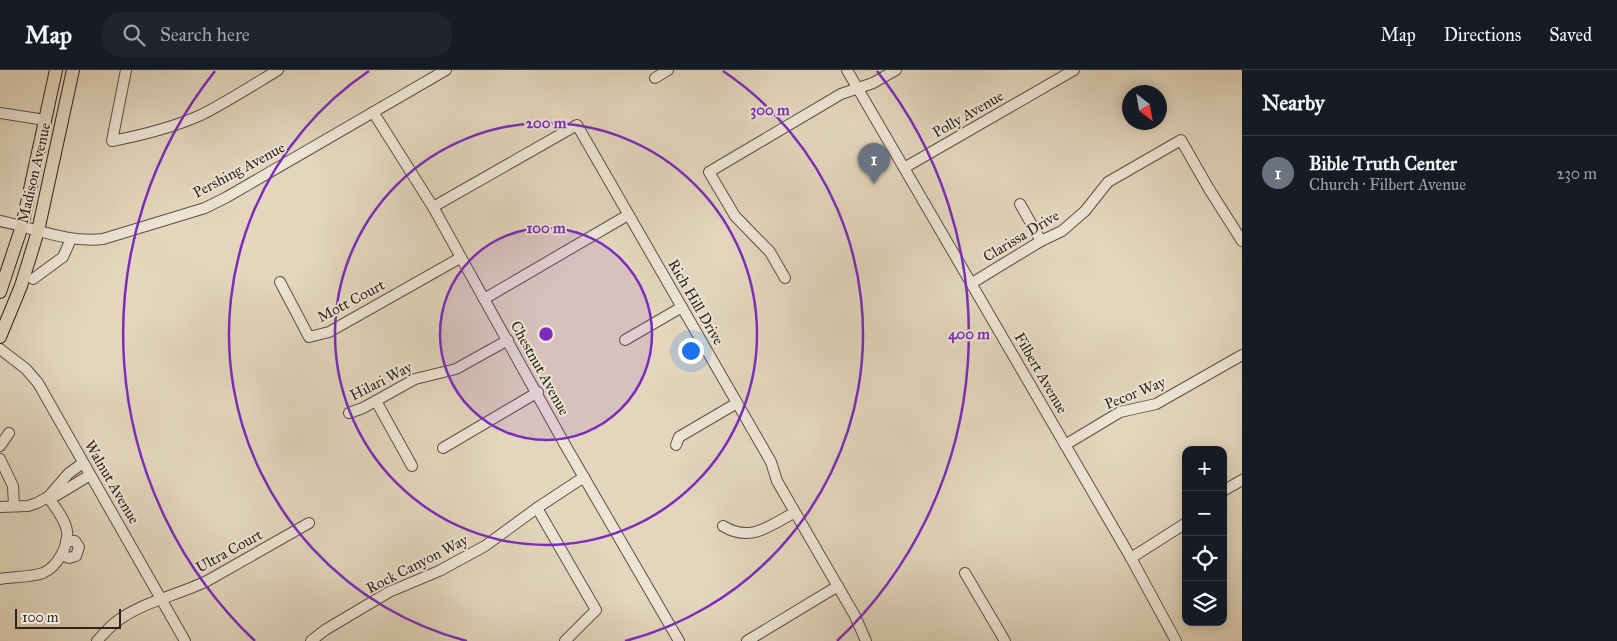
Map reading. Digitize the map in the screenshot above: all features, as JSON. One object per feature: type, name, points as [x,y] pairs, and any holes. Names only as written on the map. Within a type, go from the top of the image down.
[{"type":"main road","name":"Madison Avenue","points":[[0,292],[22,226],[56,70]]},
{"type":"main road","name":"Madison Avenue","points":[[0,337],[21,286],[38,231],[73,70]]},
{"type":"street","points":[[126,70],[112,142],[175,125],[203,114],[278,70]]},
{"type":"street","name":"Pershing Avenue","points":[[0,220],[71,239],[103,239],[205,208],[374,112],[429,74],[446,70]]},
{"type":"street","points":[[654,78],[668,70]]},
{"type":"street","name":"Filbert Avenue","points":[[847,70],[1131,558],[1176,641]]},
{"type":"street","points":[[785,278],[770,252],[735,216],[709,172],[841,94],[873,83],[896,70]]},
{"type":"street","name":"Polly Avenue","points":[[904,168],[1074,70]]},
{"type":"street","name":"Chestnut Avenue","points":[[374,112],[433,208],[584,477],[679,641]]},
{"type":"street","points":[[0,113],[45,120]]},
{"type":"street","name":"Rich Hill Drive","points":[[433,208],[577,125],[771,462],[777,481],[855,616],[866,641]]},
{"type":"street","name":"Clarissa Drive","points":[[972,283],[1062,231],[1085,211],[1108,182],[1181,140],[1208,188],[1237,223],[1242,241]]},
{"type":"street","points":[[1020,204],[1042,241]]},
{"type":"street","points":[[484,299],[628,215]]},
{"type":"street","points":[[33,279],[63,257],[71,239]]},
{"type":"street","name":"Mott Court","points":[[280,282],[309,337],[329,332],[460,258]]},
{"type":"street","points":[[625,340],[682,307]]},
{"type":"street","name":"Hilari Way","points":[[349,413],[376,401],[415,379],[456,369],[508,340]]},
{"type":"street","name":"Walnut Avenue","points":[[0,349],[35,378],[185,641]]},
{"type":"street","name":"Pecor Way","points":[[1065,445],[1120,412],[1156,404],[1242,355]]},
{"type":"street","points":[[443,448],[538,392]]},
{"type":"street","points":[[376,401],[412,466]]},
{"type":"street","points":[[676,445],[679,437],[737,403]]},
{"type":"street","points":[[0,446],[9,433]]},
{"type":"street","points":[[0,460],[13,486],[14,506]]},
{"type":"street","points":[[0,507],[37,504],[48,497],[70,473],[83,463]]},
{"type":"street","points":[[48,497],[57,495],[90,475]]},
{"type":"street","name":"Rock Canyon Way","points":[[312,641],[325,630],[389,592],[439,571],[485,546],[584,477]]},
{"type":"street","points":[[1227,489],[1242,480]]},
{"type":"street","points":[[0,579],[42,573],[50,569],[62,555],[67,531],[59,513],[48,497]]},
{"type":"street","points":[[537,508],[596,610],[565,641]]},
{"type":"street","points":[[723,526],[739,534],[751,534],[794,513]]},
{"type":"street","name":"Ultra Court","points":[[98,641],[119,619],[146,604],[207,582],[308,523]]},
{"type":"street","points":[[1131,558],[1182,526]]},
{"type":"street","points":[[62,555],[69,558],[76,556],[79,547],[75,541],[66,540]]},
{"type":"street","points":[[965,573],[1005,641]]},
{"type":"street","points":[[747,641],[838,586]]},
{"type":"place","name":"Bible Truth Center","points":[[874,184]]}]
